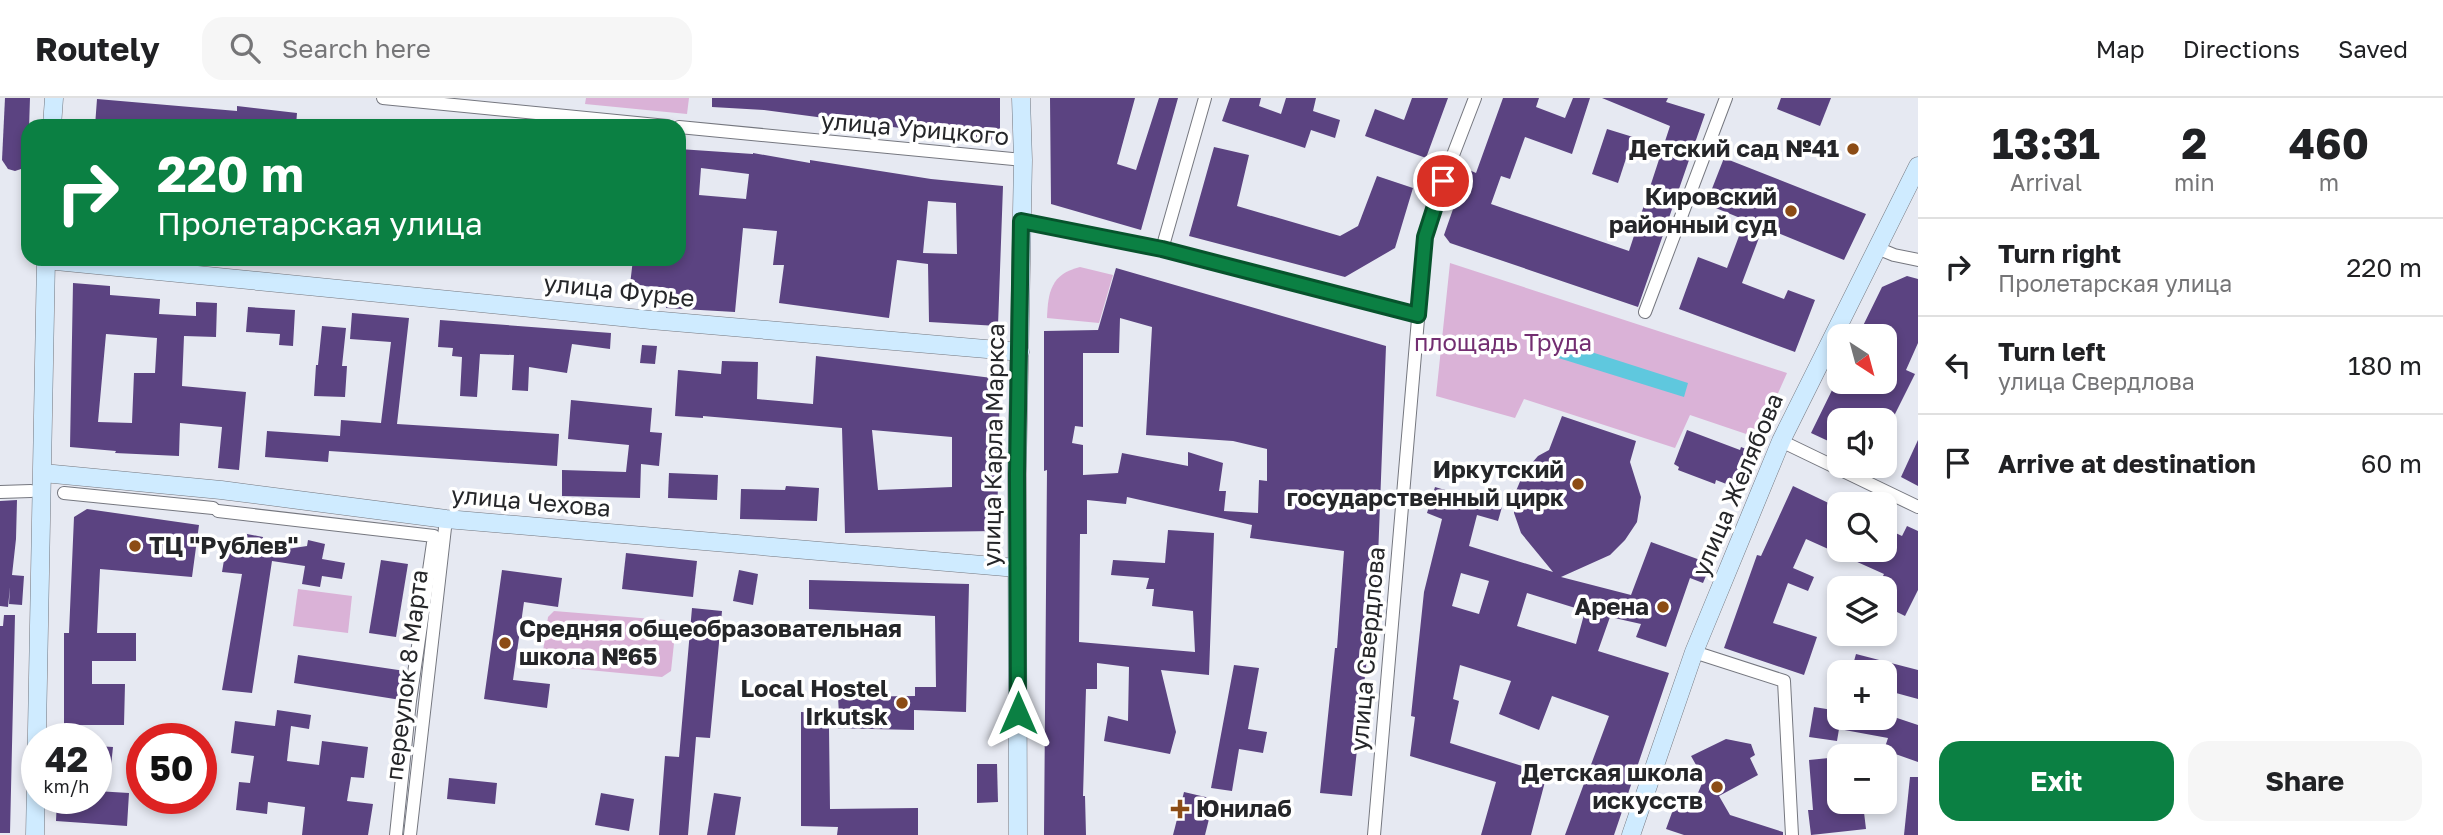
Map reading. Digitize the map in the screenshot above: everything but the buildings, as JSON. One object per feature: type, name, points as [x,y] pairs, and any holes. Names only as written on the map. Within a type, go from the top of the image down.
[{"type":"street","points":[[52,119],[54,98]]},
{"type":"street","points":[[383,98],[596,119]]},
{"type":"street","name":"улица Карла Маркса","points":[[1018,835],[1017,568],[1023,160],[1021,98]]},
{"type":"street","points":[[1162,249],[1205,98]]},
{"type":"street","name":"улица Свердлова","points":[[1374,835],[1425,237],[1475,98]]},
{"type":"street","points":[[1645,312],[1726,98]]},
{"type":"street","name":"улица Урицкого","points":[[686,128],[1023,160]]},
{"type":"street","name":"улица Желябова","points":[[1631,835],[1695,652],[1781,441],[1918,166]]},
{"type":"street","points":[[1021,221],[1162,249],[1418,315]]},
{"type":"street","points":[[1877,248],[1918,260]]},
{"type":"street","points":[[36,835],[46,266]]},
{"type":"street","name":"улица Фурье","points":[[106,266],[651,320],[1020,352]]},
{"type":"street","points":[[1781,441],[1918,507]]},
{"type":"street","name":"улица Чехова","points":[[43,473],[221,490],[446,519],[1017,568]]},
{"type":"street","points":[[0,492],[31,491]]},
{"type":"street","points":[[64,493],[434,536],[410,701],[396,835]]},
{"type":"street","name":"переулок 8 Марта","points":[[410,835],[446,519]]},
{"type":"street","points":[[1695,652],[1784,681],[1792,835]]},
{"type":"green space","points":[[586,98],[689,98],[687,114],[585,104]]},
{"type":"green space","name":"площадь Труда","points":[[1450,263],[1787,373],[1758,438],[1690,415],[1675,448],[1524,399],[1515,418],[1436,396]]},
{"type":"green space","points":[[1080,267],[1113,275],[1099,323],[1047,318],[1048,300],[1053,285],[1063,274]]},
{"type":"green space","points":[[298,589],[352,596],[348,633],[293,626]]},
{"type":"green space","points":[[554,611],[665,620],[675,634],[671,671],[662,677],[547,666],[542,658],[548,617]]},
{"type":"water","points":[[1557,341],[1688,383],[1684,397],[1552,356]]},
{"type":"place","name":"Детский сад №41","points":[[1853,149]]},
{"type":"place","name":"Кировский районный суд","points":[[1791,211]]},
{"type":"place","name":"Иркутский государственный цирк","points":[[1578,484]]},
{"type":"place","name":"ТЦ \"Рублев\"","points":[[135,546]]},
{"type":"place","name":"Арена","points":[[1663,607]]},
{"type":"place","name":"Средняя общеобразовательная школа №65","points":[[505,643]]},
{"type":"place","name":"Local Hostel Irkutsk","points":[[902,703]]},
{"type":"place","name":"Детская школа искусств","points":[[1717,787]]},
{"type":"place","name":"Юнилаб","points":[[1180,809]]},
{"type":"route","points":[[1018,713],[1017,474],[1021,221],[1162,249],[1418,315],[1425,237],[1443,181]]}]
